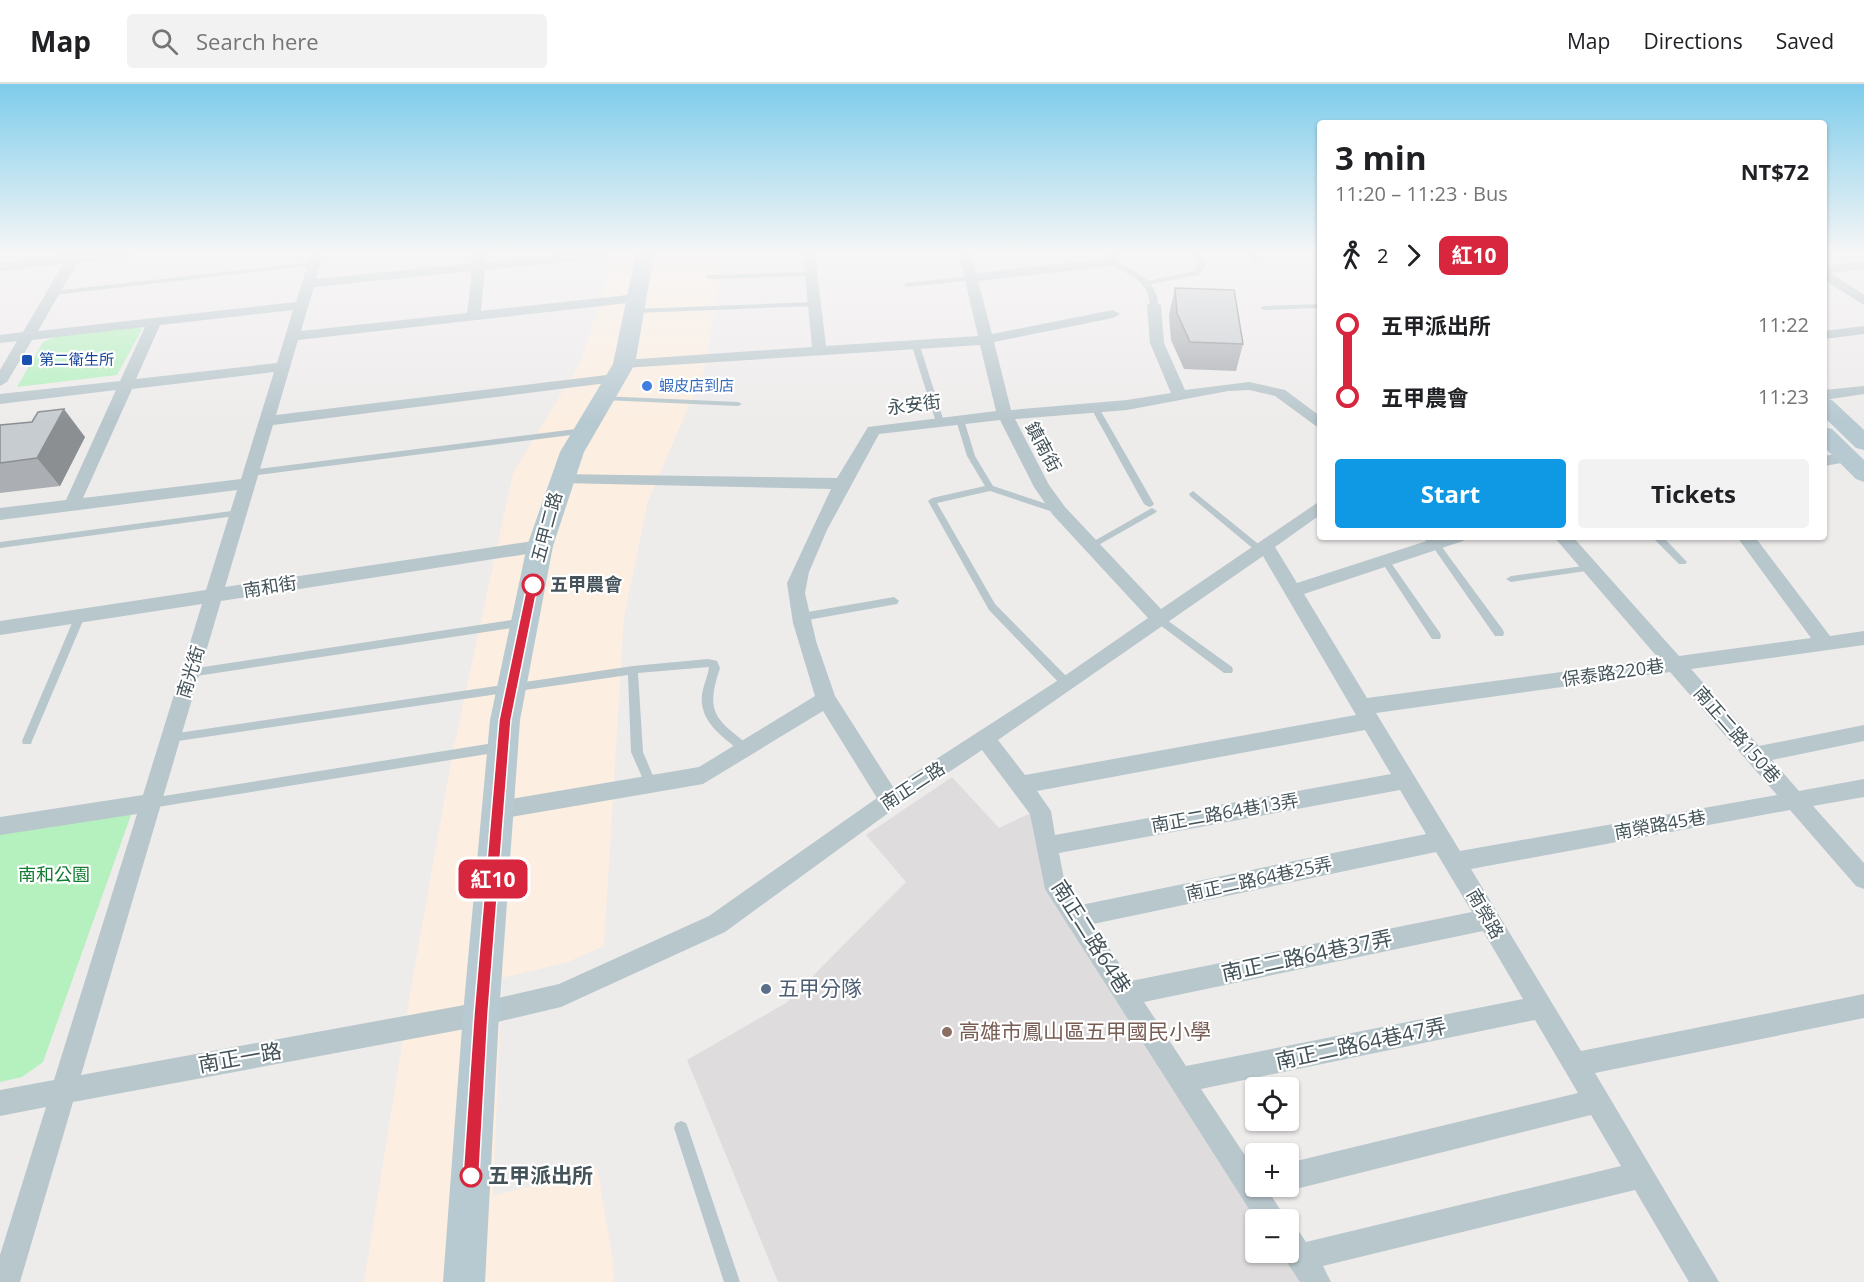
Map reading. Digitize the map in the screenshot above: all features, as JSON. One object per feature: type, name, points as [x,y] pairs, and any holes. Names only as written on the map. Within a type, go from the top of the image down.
[{"type":"main road","name":"五甲二路","points":[[464,1282],[481,1014],[503,746],[512,688],[540,546],[561,478],[584,431],[614,380],[634,310]]},
{"type":"main road","points":[[1827,412],[1845,453]]},
{"type":"main road","points":[[1827,437],[1864,474]]},
{"type":"street","points":[[0,382],[43,310]]},
{"type":"street","points":[[0,339],[259,310]]},
{"type":"street","name":"南光街","points":[[6,1282],[300,310]]},
{"type":"street","points":[[474,316],[475,310]]},
{"type":"street","points":[[292,336],[474,316],[556,310]]},
{"type":"street","points":[[815,310],[819,350]]},
{"type":"street","name":"鎮南街","points":[[978,310],[1005,415],[1042,487],[1059,511],[1160,619]]},
{"type":"street","points":[[1154,310],[1157,343],[1180,395]]},
{"type":"street","points":[[267,422],[614,380],[819,350],[916,346],[985,340],[1113,314]]},
{"type":"street","points":[[72,505],[154,322]]},
{"type":"street","points":[[1827,335],[1864,330]]},
{"type":"street","points":[[0,399],[283,367]]},
{"type":"street","name":"永安街","points":[[890,801],[826,699],[819,682],[802,617],[796,582],[843,484],[874,430],[1005,415],[1127,405],[1228,387],[1266,388],[1280,393],[1317,422]]},
{"type":"street","points":[[1827,395],[1864,390]]},
{"type":"street","points":[[0,514],[249,478]]},
{"type":"street","points":[[561,478],[843,484]]},
{"type":"street","name":"南正二路","points":[[481,1014],[561,995],[717,924],[890,801],[1066,684],[1317,509]]},
{"type":"street","name":"南正二路150巷","points":[[1566,540],[1864,879]]},
{"type":"street","points":[[1748,540],[1825,643]]},
{"type":"street","points":[[1292,591],[1386,562],[1431,541]]},
{"type":"street","name":"南和街","points":[[0,628],[540,546]]},
{"type":"street","name":"南榮路","points":[[1262,547],[1292,591],[1455,862],[1641,1175],[1701,1281]]},
{"type":"street","name":"保泰路220巷","points":[[1020,785],[1366,714],[1675,664],[1864,638]]},
{"type":"street","points":[[499,810],[703,774],[826,699]]},
{"type":"street","points":[[1755,755],[1864,733]]},
{"type":"street","name":"南正二路64巷","points":[[985,739],[1040,811],[1053,882],[1245,1176]]},
{"type":"street","name":"南正二路64巷13弄","points":[[1046,846],[1405,780]]},
{"type":"street","name":"南榮路45巷","points":[[1455,862],[1864,788]]},
{"type":"street","points":[[0,826],[151,803]]},
{"type":"street","name":"南正二路64巷25弄","points":[[1076,917],[1441,841]]},
{"type":"street","name":"南正二路64巷37弄","points":[[1126,994],[1488,919]]},
{"type":"street","points":[[1574,1065],[1864,1006]]},
{"type":"street","name":"南正二路64巷47弄","points":[[1181,1080],[1540,1007]]},
{"type":"street","name":"南正一路","points":[[0,1103],[481,1014]]},
{"type":"street","points":[[1299,1174],[1596,1101]]},
{"type":"street","points":[[1299,1248],[1641,1175]]},
{"type":"street","points":[[1299,1255],[1317,1282]]},
{"type":"lane","points":[[916,346],[940,422]]},
{"type":"lane","points":[[614,380],[738,404]]},
{"type":"lane","points":[[1092,545],[1150,508],[1095,408]]},
{"type":"lane","points":[[960,420],[971,456],[990,488]]},
{"type":"lane","points":[[249,478],[584,431]]},
{"type":"lane","points":[[1059,511],[990,488],[932,501],[992,607],[1066,684]]},
{"type":"lane","points":[[1193,494],[1262,547]]},
{"type":"lane","points":[[0,545],[239,513]]},
{"type":"lane","points":[[1660,540],[1682,562]]},
{"type":"lane","points":[[1431,541],[1499,633]]},
{"type":"lane","points":[[1386,562],[1436,636]]},
{"type":"lane","points":[[1511,579],[1590,568]]},
{"type":"lane","points":[[802,617],[894,601]]},
{"type":"lane","points":[[27,741],[80,616]]},
{"type":"lane","points":[[1160,619],[1228,670]]},
{"type":"lane","points":[[190,673],[525,622]]},
{"type":"lane","points":[[171,738],[633,670],[713,664],[715,668],[706,704],[712,721],[746,749]]},
{"type":"lane","points":[[633,670],[637,752],[650,783]]},
{"type":"lane","points":[[151,803],[503,746]]},
{"type":"lane","points":[[681,1128],[732,1282]]},
{"type":"shaded area","points":[[598,310],[714,310],[704,371],[648,501],[624,617],[604,946],[568,962],[502,978],[493,1196],[597,1168],[613,1261],[614,1282],[364,1282],[411,988],[453,751],[513,473],[580,363]]},
{"type":"shaded area","name":"高雄市鳳山區五甲國民小學","points":[[952,777],[999,828],[1037,810],[1054,870],[1245,1169],[1245,1197],[1264,1197],[1273,1209],[1245,1209],[1245,1263],[1299,1262],[1320,1282],[778,1282],[687,1060],[786,1003],[906,882],[866,835]]},
{"type":"green space","points":[[134,327],[142,329],[117,375],[17,387],[43,342],[55,337]]},
{"type":"green space","name":"南和公園","points":[[123,810],[131,815],[43,1062],[22,1077],[0,1082],[0,830]]},
{"type":"building","points":[[1177,310],[1237,310],[1243,344],[1190,342]]},
{"type":"building","points":[[64,409],[37,458],[0,463],[0,425],[32,422],[38,412]]},
{"type":"bus line","name":"紅10","points":[[471,1176],[481,1014],[505,720],[533,585]]},
{"type":"place","name":"第二衛生所","points":[[27,360]]},
{"type":"place","name":"蝦皮店到店","points":[[647,386]]},
{"type":"place","name":"五甲農會","points":[[533,585]]},
{"type":"place","name":"五甲分隊","points":[[766,989]]},
{"type":"place","name":"高雄市鳳山區五甲國民小學","points":[[947,1032]]},
{"type":"place","name":"五甲派出所","points":[[471,1176]]}]
